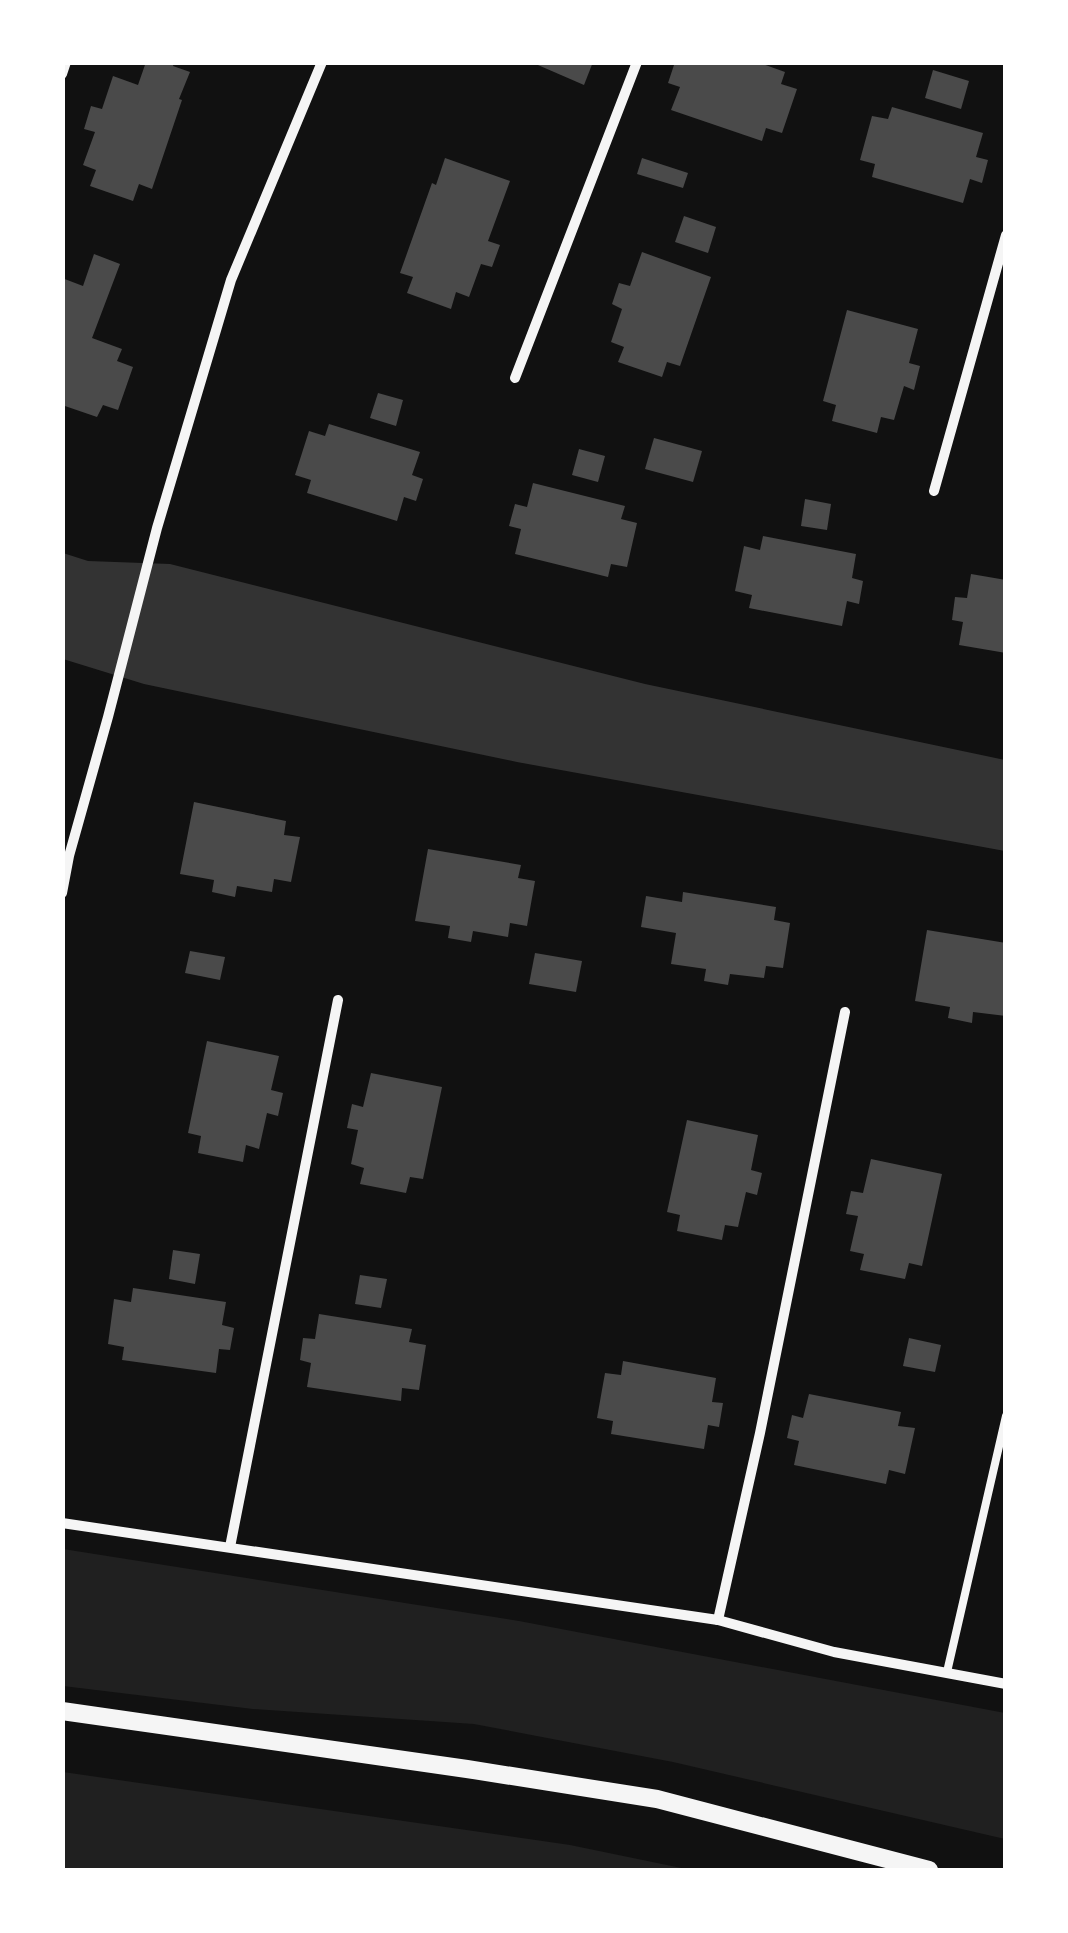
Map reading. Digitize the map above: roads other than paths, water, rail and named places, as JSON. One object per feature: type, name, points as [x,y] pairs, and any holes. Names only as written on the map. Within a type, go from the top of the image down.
[{"type":"street","points":[[62,74],[66,62]]},
{"type":"street","points":[[62,893],[157,528],[231,280],[322,62]]},
{"type":"street","points":[[515,378],[637,62]]},
{"type":"street","points":[[934,491],[1006,235]]},
{"type":"street","points":[[230,1546],[338,1000]]},
{"type":"street","points":[[718,1620],[845,1012]]},
{"type":"street","points":[[62,1523],[718,1620],[834,1652],[1006,1684]]},
{"type":"street","points":[[62,1711],[657,1800],[929,1870]]},
{"type":"lane","points":[[947,1672],[1006,1416]]}]
